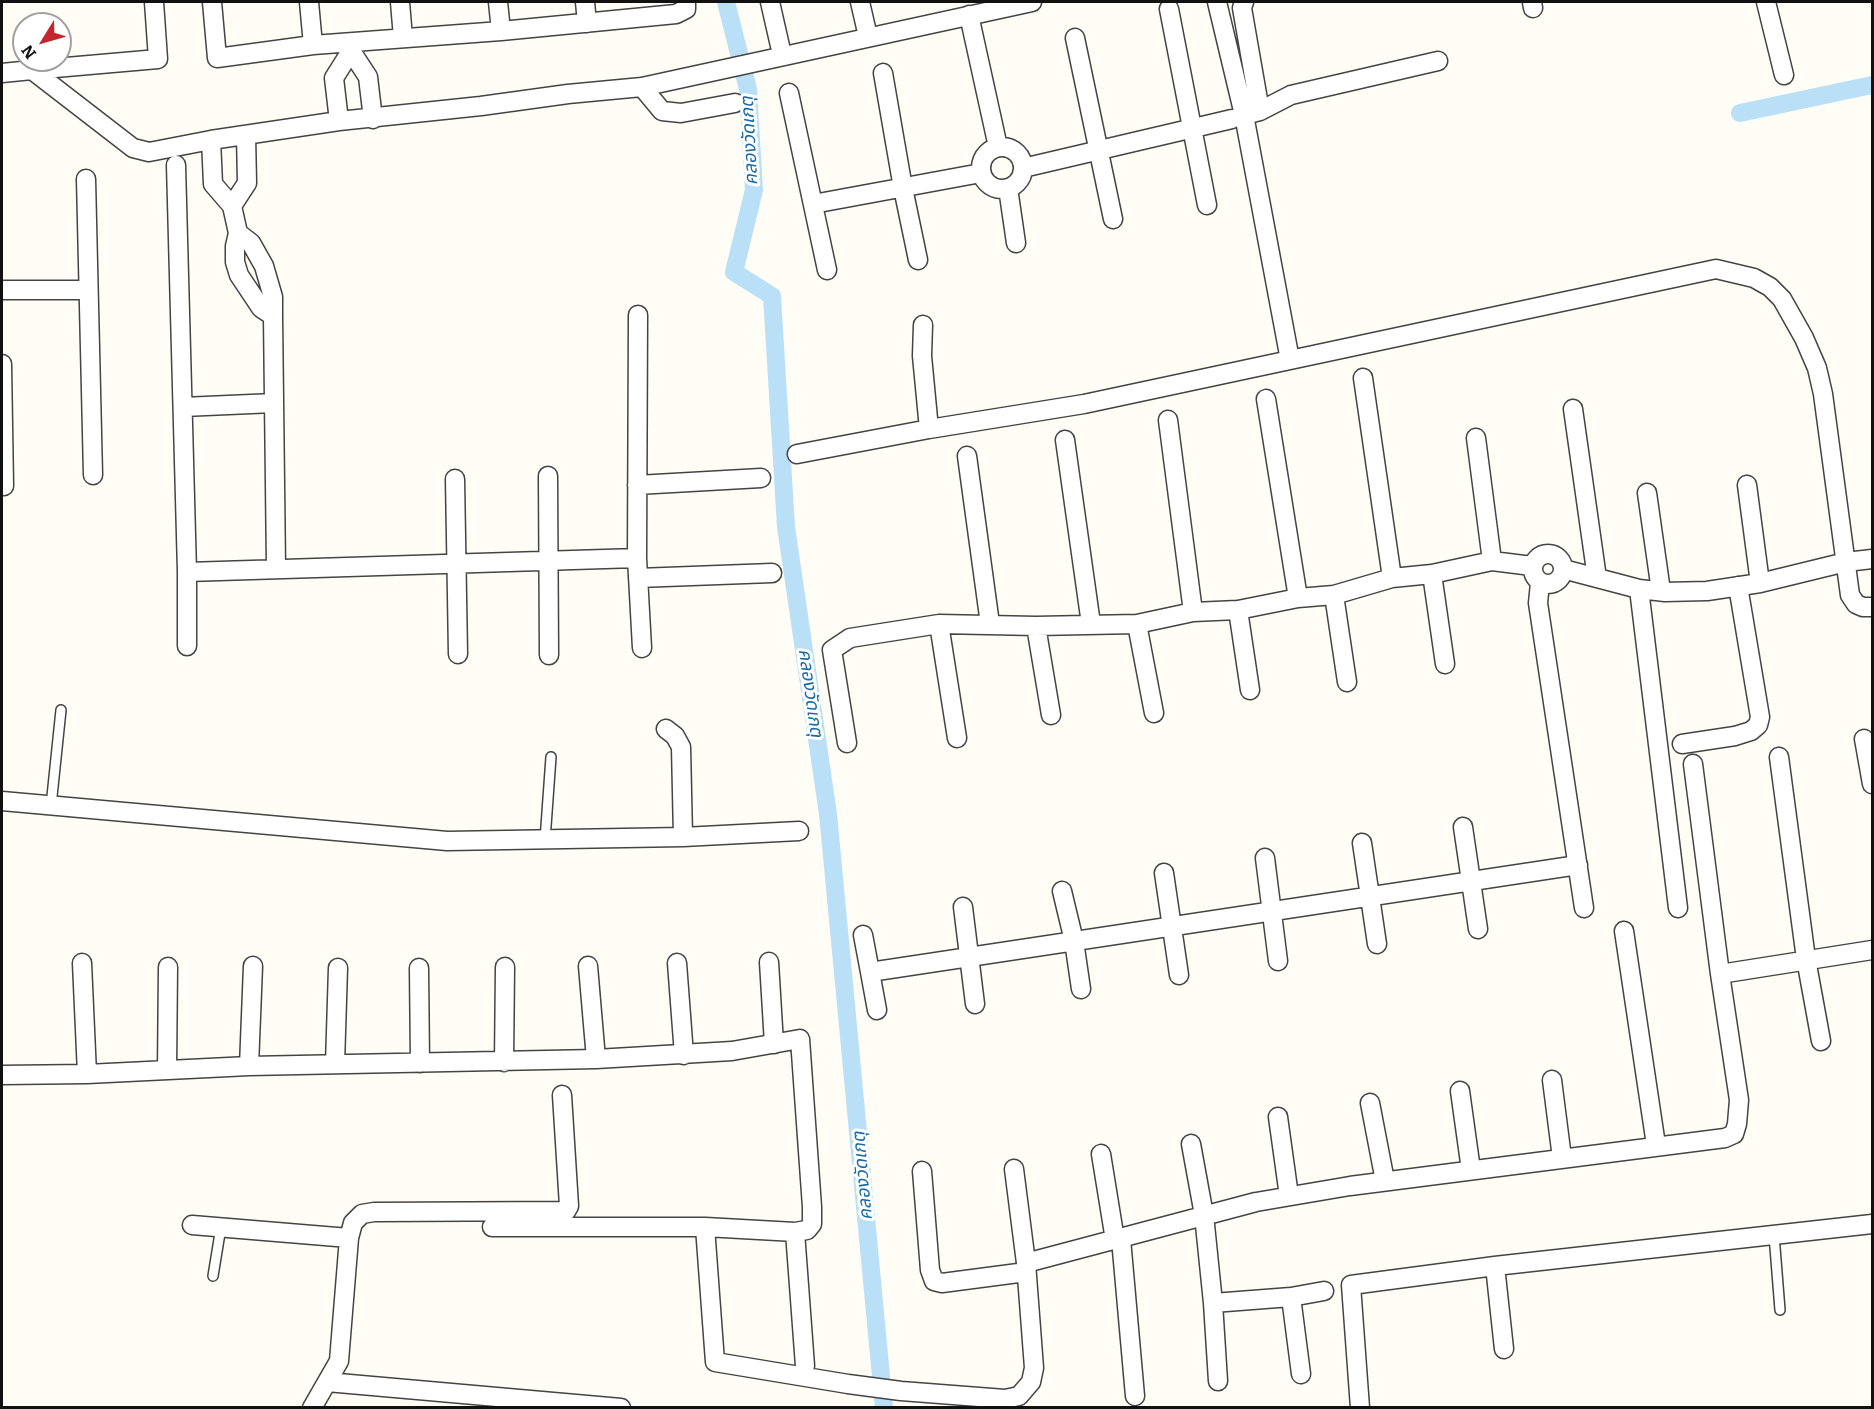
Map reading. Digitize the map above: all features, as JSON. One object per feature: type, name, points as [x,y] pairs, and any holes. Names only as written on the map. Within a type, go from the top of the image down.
[{"type":"street","points":[[72,66],[158,58],[154,2]]},
{"type":"street","points":[[212,2],[217,58],[313,45],[351,47],[403,38],[676,14],[686,9],[686,2]]},
{"type":"street","points":[[309,2],[313,45]]},
{"type":"street","points":[[400,2],[403,38]]},
{"type":"street","points":[[498,2],[501,31]]},
{"type":"street","points":[[585,2],[587,23]]},
{"type":"street","points":[[770,2],[774,52]]},
{"type":"street","points":[[860,2],[866,28]]},
{"type":"street","points":[[35,72],[132,148],[149,152],[211,140],[339,121],[642,87],[733,68],[774,52],[1032,2]]},
{"type":"street","points":[[1217,2],[1245,115],[1290,360]]},
{"type":"street","points":[[1244,2],[1242,8],[1245,115]]},
{"type":"street","points":[[1766,2],[1784,75]]},
{"type":"street","points":[[1170,9],[1207,205]]},
{"type":"street","points":[[969,15],[998,147]]},
{"type":"street","points":[[1075,38],[1113,219]]},
{"type":"street","points":[[351,47],[368,76],[372,119]]},
{"type":"street","points":[[339,121],[334,78],[351,47]]},
{"type":"street","points":[[1023,168],[1245,115],[1291,95],[1438,61]]},
{"type":"street","points":[[883,73],[918,260]]},
{"type":"street","points":[[642,87],[662,111],[681,113],[735,103]]},
{"type":"street","points":[[789,93],[827,270]]},
{"type":"street","points":[[232,206],[248,183],[246,135]]},
{"type":"street","points":[[211,140],[213,184],[232,206],[238,233],[235,262],[239,275],[261,308],[273,316]]},
{"type":"street","points":[[998,147],[1010,149],[1020,157],[1023,168],[1019,180],[1008,188],[999,189],[989,186],[981,173],[981,162],[988,153],[998,147]]},
{"type":"street","points":[[176,165],[188,572],[187,646]]},
{"type":"street","points":[[813,204],[981,173]]},
{"type":"street","points":[[86,179],[93,475]]},
{"type":"street","points":[[1008,188],[1016,243]]},
{"type":"street","points":[[238,233],[251,243],[264,266],[273,297],[276,568]]},
{"type":"street","points":[[797,454],[929,429],[1084,404],[1716,269],[1739,273],[1770,287],[1782,299],[1798,324],[1816,368],[1823,394],[1850,595],[1856,604],[1863,608],[1872,607]]},
{"type":"street","points":[[2,290],[88,290]]},
{"type":"street","points":[[638,315],[637,558],[642,648]]},
{"type":"street","points":[[923,325],[922,356],[929,429]]},
{"type":"street","points":[[2,364],[4,486]]},
{"type":"street","points":[[1363,378],[1392,578]]},
{"type":"street","points":[[1266,399],[1298,598]]},
{"type":"street","points":[[183,407],[274,403]]},
{"type":"street","points":[[1573,409],[1597,578]]},
{"type":"street","points":[[1168,420],[1194,612]]},
{"type":"street","points":[[1476,438],[1491,561]]},
{"type":"street","points":[[1065,440],[1091,624]]},
{"type":"street","points":[[967,456],[990,624]]},
{"type":"street","points":[[548,476],[549,655]]},
{"type":"street","points":[[637,485],[761,478]]},
{"type":"street","points":[[455,479],[458,654]]},
{"type":"street","points":[[1747,485],[1760,583]]},
{"type":"street","points":[[1647,493],[1660,591]]},
{"type":"street","points":[[1549,554],[1556,556],[1563,569],[1556,583],[1548,585],[1540,583],[1533,576],[1532,566],[1535,559],[1549,554]]},
{"type":"street","points":[[188,572],[637,558]]},
{"type":"street","points":[[1563,569],[1640,589],[1707,591],[1760,583],[1846,562],[1872,559]]},
{"type":"street","points":[[847,743],[832,650],[850,638],[939,624],[1036,626],[1137,624],[1194,612],[1238,610],[1298,598],[1334,595],[1392,578],[1432,574],[1491,561],[1532,566]]},
{"type":"street","points":[[638,578],[772,573]]},
{"type":"street","points":[[1432,574],[1445,664]]},
{"type":"street","points":[[1540,583],[1538,603],[1584,908]]},
{"type":"street","points":[[1682,744],[1735,736],[1751,731],[1758,725],[1760,717],[1737,586]]},
{"type":"street","points":[[1640,589],[1678,908]]},
{"type":"street","points":[[1334,595],[1347,682]]},
{"type":"street","points":[[1238,610],[1250,690]]},
{"type":"street","points":[[939,624],[957,738]]},
{"type":"street","points":[[1137,624],[1154,713]]},
{"type":"street","points":[[1036,626],[1052,715]]},
{"type":"street","points":[[666,729],[675,735],[681,747],[683,837]]},
{"type":"street","points":[[1864,739],[1872,784]]},
{"type":"street","points":[[1779,757],[1806,959],[1821,1041]]},
{"type":"street","points":[[922,1171],[930,1270],[934,1281],[942,1284],[1026,1267],[1118,1239],[1256,1202],[1385,1181],[1725,1138],[1734,1134],[1739,1100],[1693,764]]},
{"type":"street","points":[[2,801],[447,841],[683,837],[799,831]]},
{"type":"street","points":[[1463,827],[1478,929]]},
{"type":"street","points":[[1362,843],[1377,944]]},
{"type":"street","points":[[1265,858],[1278,961]]},
{"type":"street","points":[[870,972],[1578,865]]},
{"type":"street","points":[[1164,873],[1179,975]]},
{"type":"street","points":[[1062,891],[1074,941],[1081,989]]},
{"type":"street","points":[[963,907],[975,1004]]},
{"type":"street","points":[[1624,932],[1656,1145]]},
{"type":"street","points":[[863,935],[877,1010]]},
{"type":"street","points":[[1720,974],[1872,950]]},
{"type":"street","points":[[769,962],[774,1044]]},
{"type":"street","points":[[82,963],[87,1074]]},
{"type":"street","points":[[677,963],[684,1055]]},
{"type":"street","points":[[249,1066],[253,966]]},
{"type":"street","points":[[588,966],[596,1059]]},
{"type":"street","points":[[167,1070],[168,967]]},
{"type":"street","points":[[335,1064],[338,968]]},
{"type":"street","points":[[419,968],[420,1063]]},
{"type":"street","points":[[504,1062],[505,968]]},
{"type":"street","points":[[2,1075],[87,1074],[249,1066],[596,1059],[732,1051],[800,1040],[812,1224],[807,1230],[795,1232],[705,1227],[492,1227]]},
{"type":"street","points":[[1552,1080],[1562,1158]]},
{"type":"street","points":[[1461,1091],[1471,1170]]},
{"type":"street","points":[[312,1407],[339,1361],[349,1238],[353,1223],[362,1214],[374,1212],[566,1211],[569,1206],[562,1095]]},
{"type":"street","points":[[1370,1103],[1385,1181]]},
{"type":"street","points":[[1278,1117],[1289,1196]]},
{"type":"street","points":[[1191,1144],[1204,1215],[1218,1381]]},
{"type":"street","points":[[1101,1154],[1118,1239],[1136,1396]]},
{"type":"street","points":[[705,1227],[716,1362],[901,1391],[998,1399],[1018,1396],[1031,1383],[1034,1368],[1026,1267],[1014,1169]]},
{"type":"street","points":[[1360,1407],[1351,1285],[1495,1266],[1872,1224]]},
{"type":"street","points":[[192,1225],[349,1238]]},
{"type":"street","points":[[795,1232],[805,1366]]},
{"type":"street","points":[[1495,1266],[1504,1349]]},
{"type":"street","points":[[1213,1303],[1291,1297],[1324,1291]]},
{"type":"street","points":[[1291,1297],[1301,1374]]},
{"type":"street","points":[[327,1382],[621,1407]]},
{"type":"lane","points":[[51,806],[60,710]]},
{"type":"lane","points":[[545,840],[551,757]]},
{"type":"lane","points":[[213,1276],[221,1227]]},
{"type":"lane","points":[[1774,1235],[1780,1310]]},
{"type":"waterway","name":"คลองวัดเกตุ","points":[[726,2],[748,89],[754,190],[734,272],[772,296],[786,527],[828,814],[884,1408]]},
{"type":"waterway","points":[[1740,113],[1872,85]]}]
